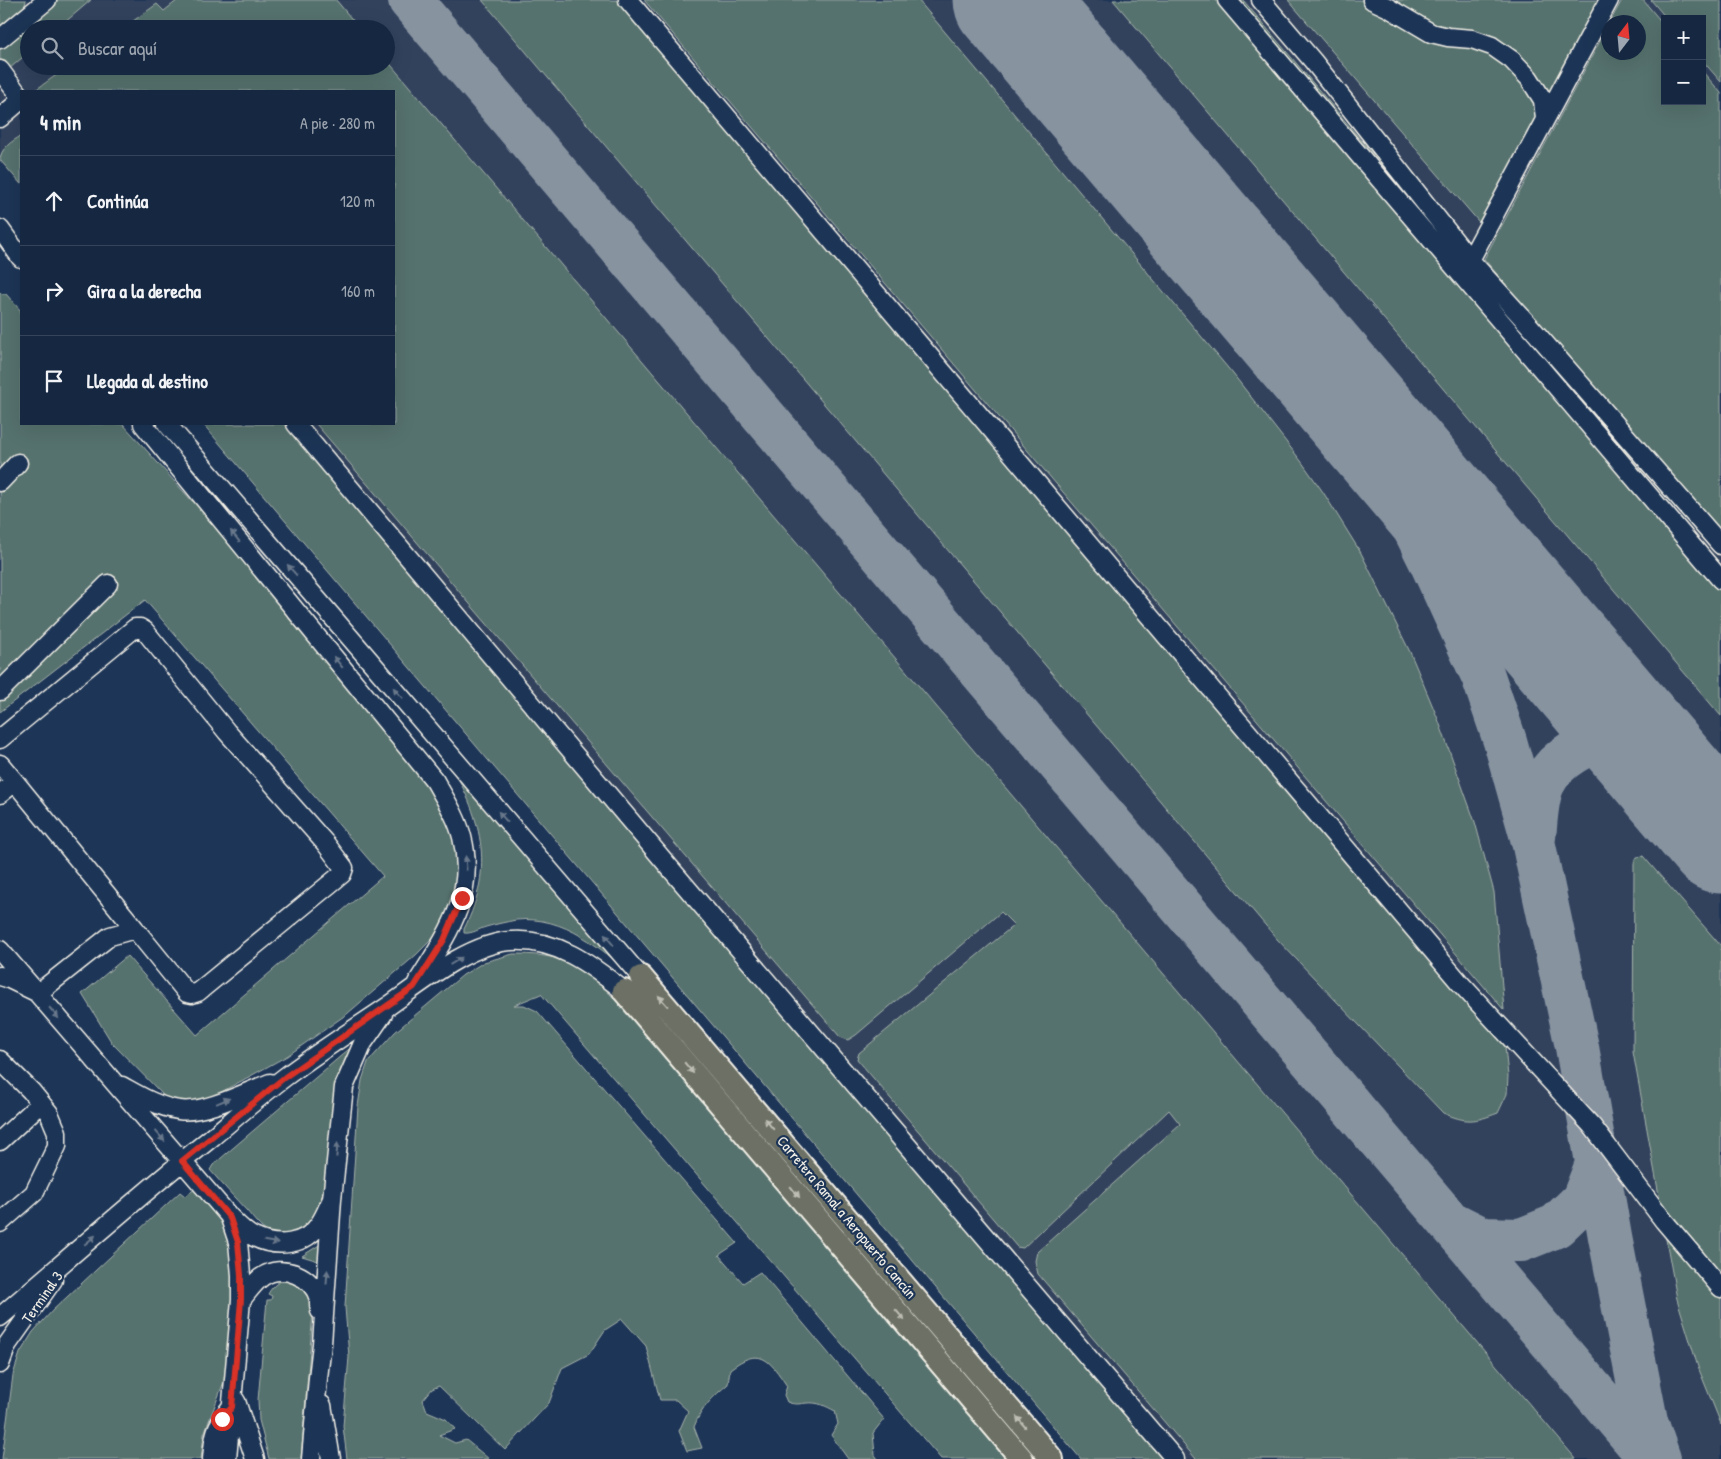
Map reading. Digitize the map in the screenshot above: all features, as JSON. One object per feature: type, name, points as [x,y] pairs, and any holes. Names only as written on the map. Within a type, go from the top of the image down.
[{"type":"main road","name":"Carretera Ramal a Aeropuerto Cancún","points":[[641,977],[1052,1459]]},
{"type":"main road","name":"Carretera Ramal a Aeropuerto Cancún","points":[[624,991],[1022,1459]]},
{"type":"street","points":[[628,0],[1460,983],[1592,1126],[1664,1221],[1721,1288]]},
{"type":"street","points":[[1227,0],[1721,580]]},
{"type":"street","points":[[1261,0],[1319,69],[1470,260],[1721,545]]},
{"type":"street","points":[[1372,0],[1431,33],[1472,39],[1492,46],[1512,60],[1529,78],[1543,100],[1545,118]]},
{"type":"street","points":[[1470,260],[1609,0]]},
{"type":"street","points":[[21,20],[40,2]]},
{"type":"street","points":[[0,39],[20,20]]},
{"type":"street","points":[[0,70],[20,98]]},
{"type":"street","points":[[0,118],[20,100]]},
{"type":"street","points":[[0,229],[20,257]]},
{"type":"street","points":[[0,248],[20,269]]},
{"type":"street","points":[[144,425],[435,782],[457,821],[462,836],[467,876],[462,898],[444,940],[414,987]]},
{"type":"street","points":[[168,425],[641,977]]},
{"type":"street","points":[[297,425],[670,868],[1175,1459]]},
{"type":"street","points":[[0,482],[18,462]]},
{"type":"street","points":[[0,691],[108,584]]},
{"type":"street","points":[[0,739],[135,628],[140,628],[145,631],[227,732],[326,844],[344,868],[342,874],[198,992],[187,993],[0,764]]},
{"type":"street","points":[[0,794],[15,782]]},
{"type":"street","points":[[38,993],[110,936],[135,930]]},
{"type":"street","points":[[0,1317],[182,1161],[285,1077],[414,987],[470,952],[490,944],[510,941],[548,944],[569,952],[596,969],[624,991]]},
{"type":"street","points":[[0,950],[230,1218],[252,1236],[266,1242],[282,1244],[296,1242],[312,1232],[320,1224],[332,1198]]},
{"type":"street","points":[[0,976],[38,993]]},
{"type":"street","points":[[311,1459],[322,1344],[332,1198],[344,1087],[363,1043],[388,1006]]},
{"type":"street","points":[[0,1060],[41,1103],[54,1122],[57,1132],[57,1146],[34,1193],[0,1223]]},
{"type":"street","points":[[112,1081],[166,1107],[192,1111],[209,1107],[285,1077]]},
{"type":"street","points":[[0,1141],[41,1103]]},
{"type":"street","points":[[227,1459],[241,1300],[238,1242],[230,1218]]},
{"type":"street","name":"Terminal 3","points":[[0,1364],[7,1345],[70,1257]]},
{"type":"street","points":[[241,1300],[262,1277],[271,1272],[295,1273],[312,1286],[318,1298],[322,1344]]},
{"type":"street","points":[[318,1378],[331,1459]]},
{"type":"street","points":[[212,1459],[214,1434],[232,1399]]},
{"type":"street","points":[[232,1399],[255,1459]]},
{"type":"shaded area","points":[[0,0],[1721,0],[1721,1459],[1106,1459],[225,425],[395,425],[395,90],[20,90],[20,185],[0,161]]},
{"type":"green space","points":[[0,0],[26,0],[20,13],[0,29]]},
{"type":"green space","points":[[53,0],[91,0],[68,20],[30,20]]},
{"type":"green space","points":[[178,0],[336,0],[353,20],[135,20],[157,4],[164,11]]},
{"type":"green space","points":[[482,0],[623,0],[1504,1037],[1508,1076],[1507,1094],[1498,1113],[1476,1120],[1465,1120],[1443,1113],[1277,939]]},
{"type":"green space","points":[[644,0],[918,0],[1233,374],[1301,461],[1361,553],[1410,652],[1438,719],[1475,822],[1494,892],[1504,1010]]},
{"type":"green space","points":[[1113,0],[1243,0],[1721,567],[1721,716]]},
{"type":"green space","points":[[1288,0],[1607,0],[1479,222]]},
{"type":"green space","points":[[1622,0],[1643,0],[1661,21],[1661,105],[1706,105],[1706,76],[1721,93],[1721,535],[1484,259],[1601,39],[1601,60],[1646,60],[1646,15],[1614,15]]},
{"type":"green space","points":[[1651,0],[1721,0],[1721,82],[1706,65],[1706,15],[1664,15]]},
{"type":"green space","points":[[20,29],[20,60],[9,69],[0,60],[0,47]]},
{"type":"green space","points":[[395,70],[1576,1459],[1196,1459],[1038,1274],[1035,1261],[1037,1252],[1180,1124],[1169,1110],[1023,1248],[1017,1247],[857,1059],[859,1053],[1014,925],[1001,912],[856,1035],[848,1040],[840,1037],[317,425],[395,425],[395,90],[35,90],[56,75],[395,75]]},
{"type":"green space","points":[[20,137],[20,183],[0,160],[2,152],[10,143]]},
{"type":"green space","points":[[0,292],[6,294],[20,310],[20,425],[124,425],[194,501],[287,609],[287,616],[414,766],[449,816],[463,880],[440,931],[416,955],[347,1014],[287,1056],[192,1108],[166,1098],[112,1043],[82,994],[127,956],[197,1035],[383,876],[145,600],[0,712]]},
{"type":"green space","points":[[204,425],[286,425],[1165,1459],[1081,1459]]},
{"type":"green space","points":[[447,758],[636,979],[610,956],[582,936],[551,923],[534,920],[516,920],[464,933],[480,884],[482,863],[480,842],[476,821],[468,800]]},
{"type":"green space","points":[[1643,856],[1721,946],[1721,1273],[1660,1201],[1633,1052],[1634,863],[1637,857]]},
{"type":"green space","points":[[513,954],[555,958],[569,963],[597,982],[622,1006],[667,1059],[707,1100],[1009,1459],[941,1459],[541,994],[514,1005],[524,1005],[537,1011],[737,1243],[719,1255],[743,1283],[760,1272],[884,1419],[873,1433],[875,1455],[878,1459],[848,1459],[831,1435],[838,1424],[835,1411],[818,1404],[794,1404],[787,1402],[784,1395],[787,1386],[781,1377],[769,1363],[756,1357],[740,1362],[730,1369],[728,1384],[708,1403],[694,1427],[702,1448],[687,1451],[679,1431],[688,1411],[676,1400],[660,1400],[646,1346],[622,1319],[605,1330],[589,1354],[562,1368],[549,1403],[505,1450],[439,1386],[432,1389],[423,1400],[427,1411],[446,1419],[455,1429],[439,1435],[455,1443],[466,1440],[489,1459],[347,1459],[343,1426],[349,1357],[345,1307],[358,1106],[362,1080],[368,1062],[395,1032],[463,975],[484,962]]},
{"type":"green space","points":[[349,1049],[352,1052],[338,1103],[320,1209],[311,1222],[299,1232],[284,1237],[269,1233],[257,1223],[210,1170],[213,1165]]},
{"type":"green space","points":[[195,1189],[223,1224],[229,1239],[236,1273],[225,1379],[204,1434],[201,1459],[2,1459],[13,1375],[20,1353],[33,1332],[53,1310],[180,1192],[185,1196]]},
{"type":"green space","points":[[1663,1223],[1721,1286],[1721,1424],[1698,1367],[1677,1299]]},
{"type":"green space","points":[[324,1242],[322,1264],[302,1256]]},
{"type":"green space","points":[[287,1278],[298,1279],[314,1300],[301,1459],[269,1459],[259,1420],[258,1400],[267,1300],[271,1300],[272,1296],[268,1294],[274,1286]]},
{"type":"taxiway","points":[[410,0],[1651,1459]]},
{"type":"taxiway","points":[[1354,408],[1431,562],[1483,676],[1505,741],[1533,841],[1577,1047],[1610,1237],[1646,1421],[1659,1459]]},
{"type":"taxiway","points":[[1534,837],[1538,803],[1543,784],[1555,766],[1573,752],[1594,743],[1615,742],[1632,748],[1656,763]]},
{"type":"taxiway","points":[[1449,1222],[1483,1239],[1521,1240],[1556,1226],[1583,1200],[1597,1164]]},
{"type":"runway","points":[[1008,0],[1721,839]]},
{"type":"route","points":[[222,1419],[232,1407],[241,1300],[238,1242],[230,1218],[182,1161],[285,1077],[414,987],[444,940],[462,898]]}]
